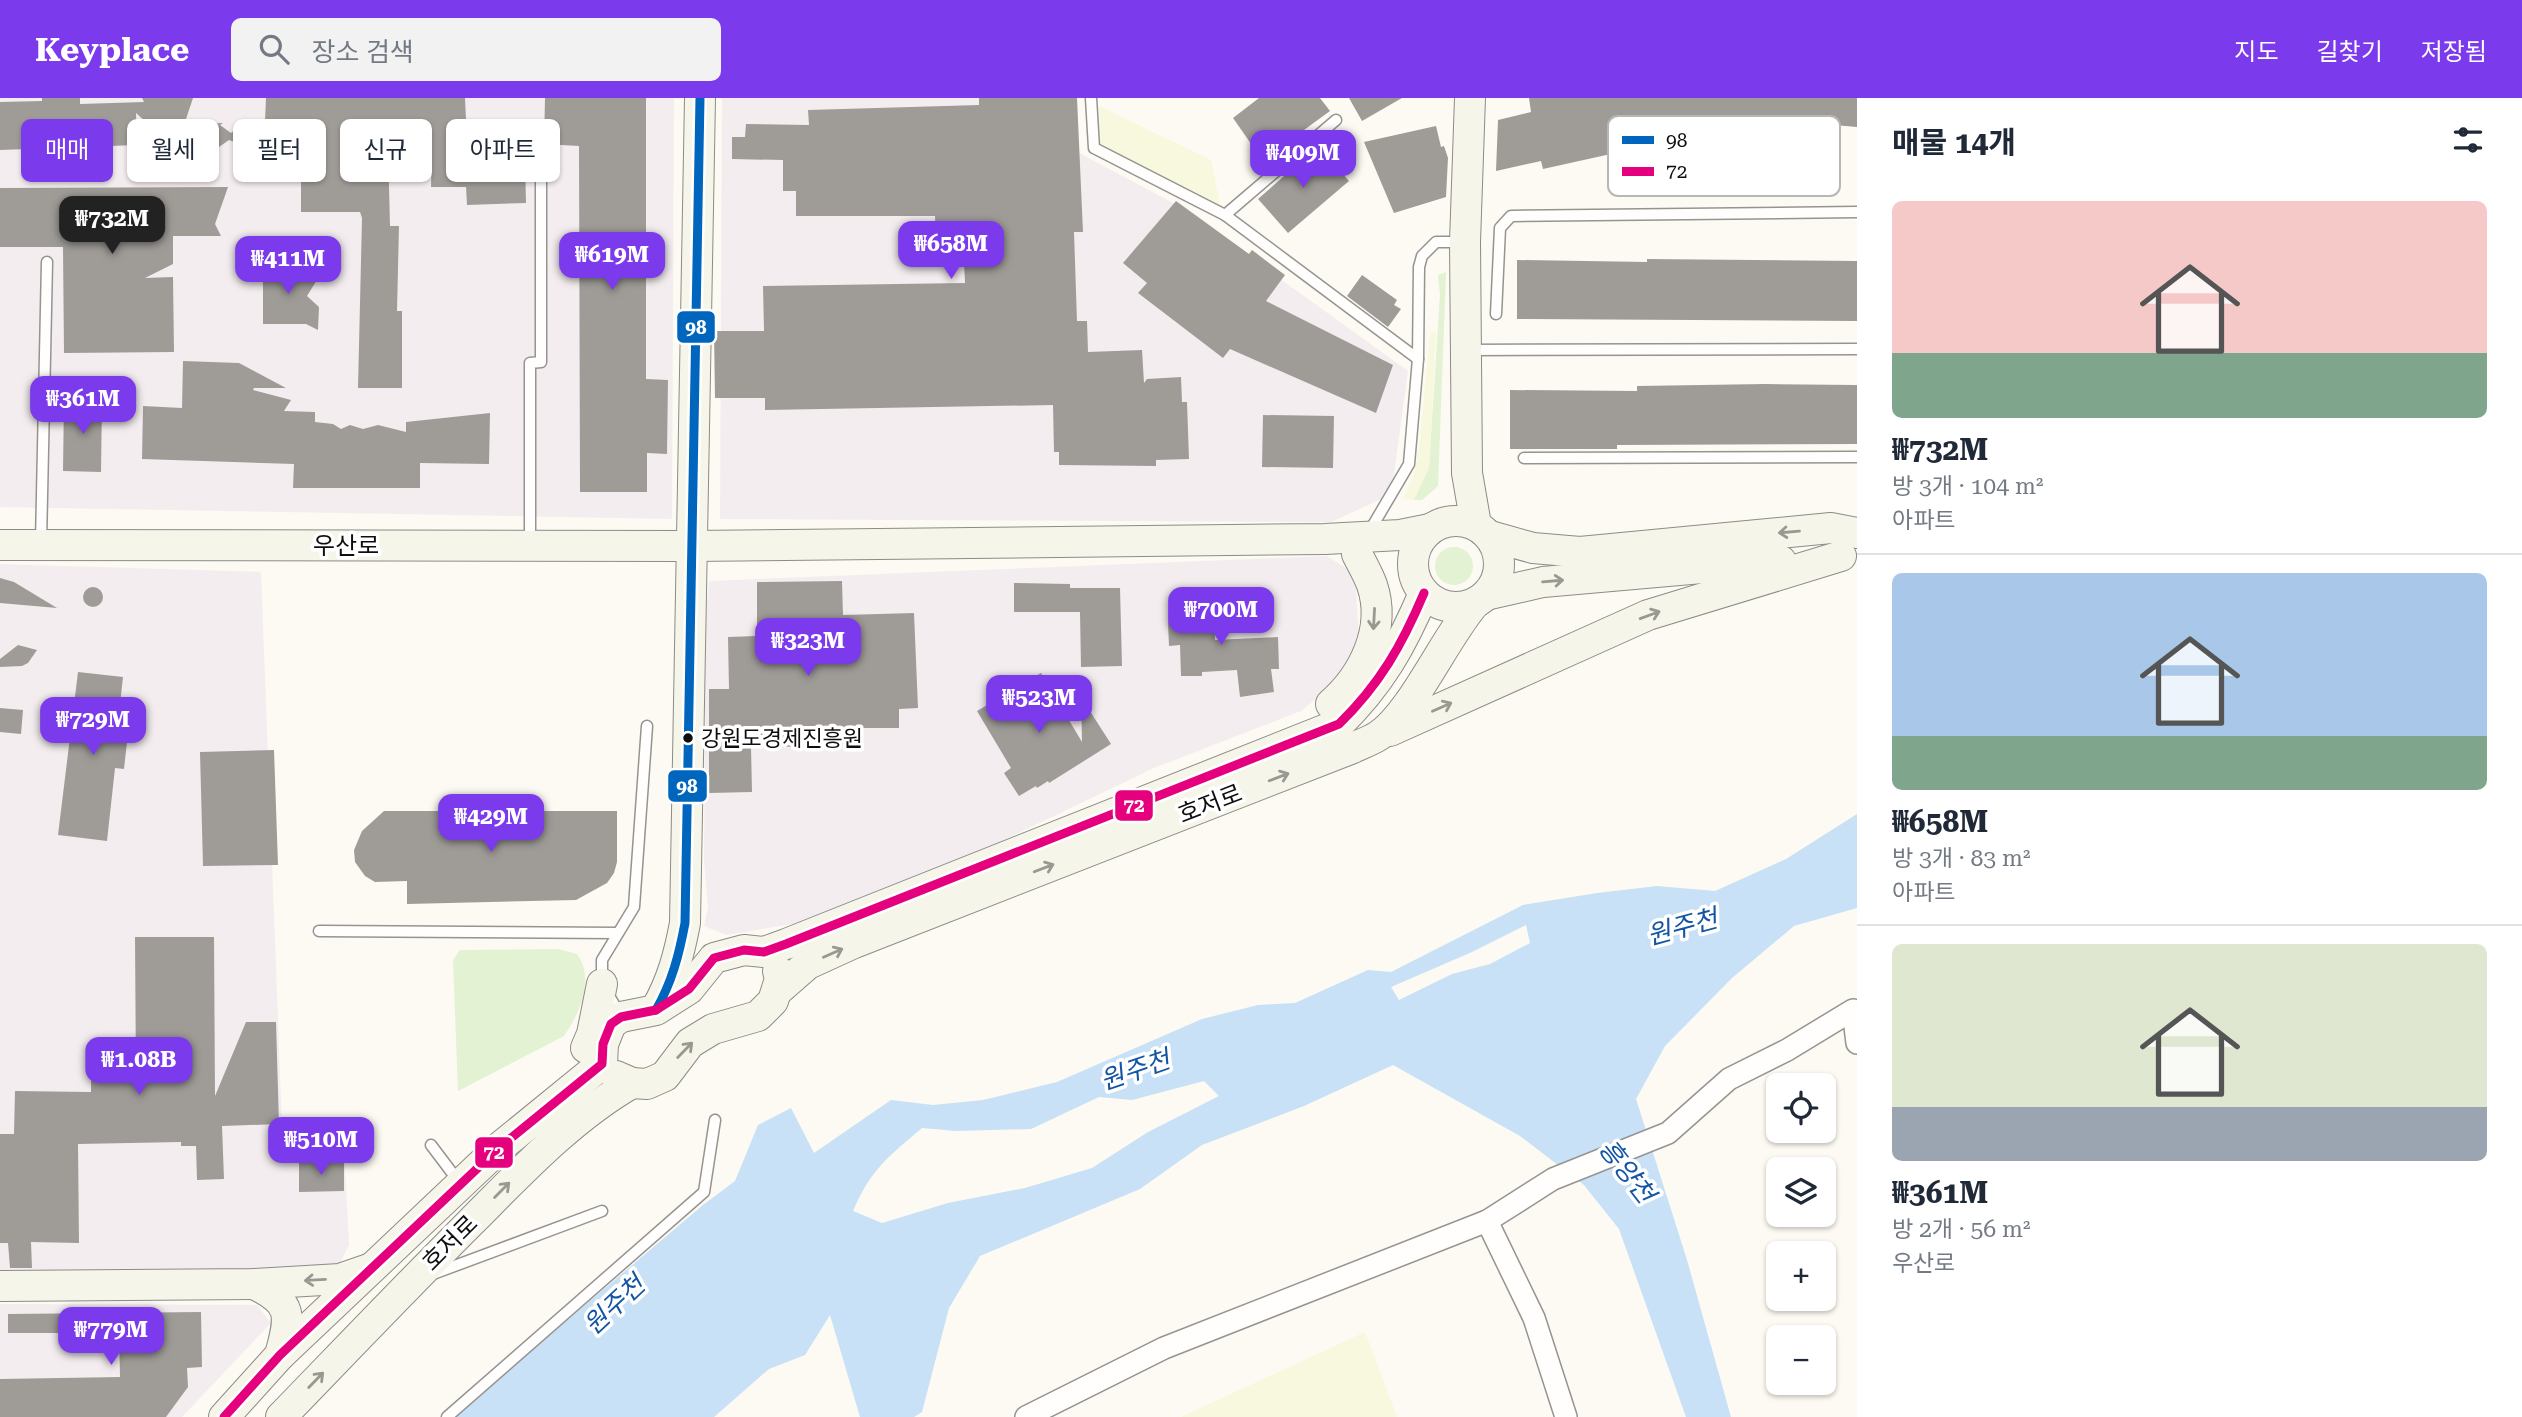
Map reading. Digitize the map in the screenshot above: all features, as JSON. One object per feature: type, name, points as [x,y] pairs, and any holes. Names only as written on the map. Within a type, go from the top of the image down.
[{"type":"street","points":[[656,1010],[669,987],[685,923],[700,98]]},
{"type":"street","points":[[1470,98],[1465,242],[1467,473],[1483,531],[1496,547],[1499,571],[1494,584],[1480,599]]},
{"type":"street","points":[[1254,757],[1339,724],[1368,697],[1393,658],[1421,587],[1414,554],[1420,541],[1458,503],[1467,473]]},
{"type":"street","points":[[1436,526],[1460,522],[1533,548],[1580,552],[1832,528],[1851,545]]},
{"type":"street","name":"우산로","points":[[0,545],[691,546],[1325,539],[1362,546],[1436,526]]},
{"type":"street","points":[[1362,546],[1448,606],[1543,582],[1851,545]]},
{"type":"street","points":[[1380,735],[1648,615],[1851,545]]},
{"type":"street","points":[[1254,757],[1315,719],[1349,688],[1370,653],[1376,618],[1373,586],[1362,546]]},
{"type":"street","name":"호저로","points":[[281,1417],[508,1184],[607,1098],[632,1083],[647,1084],[665,1076],[690,1043],[713,1029],[758,1016],[773,1002],[777,991],[808,964],[854,943],[1353,748],[1380,735],[1404,708],[1456,625],[1480,599]]},
{"type":"street","name":"호저로","points":[[714,958],[744,950],[764,952],[1254,757]]},
{"type":"street","points":[[632,1083],[615,1076],[602,1064],[603,1044],[614,1024],[656,1010],[689,989],[714,958],[692,940],[685,923]]},
{"type":"street","points":[[764,952],[774,960],[777,968],[780,979],[777,991]]},
{"type":"street","points":[[602,984],[614,1024]]},
{"type":"street","points":[[568,1095],[592,1034],[602,984]]},
{"type":"street","points":[[1026,1417],[1164,1348],[1310,1293],[1487,1221],[1553,1179],[1668,1133],[1729,1079],[1787,1050],[1853,1010],[1857,1043]]},
{"type":"street","name":"호저로","points":[[224,1417],[280,1355],[500,1147],[568,1095],[602,1064]]},
{"type":"street","points":[[1487,1221],[1534,1318],[1566,1417]]},
{"type":"street","points":[[0,1286],[254,1284],[340,1279],[373,1267]]},
{"type":"street","points":[[254,1284],[278,1296],[287,1312],[287,1330],[280,1355]]},
{"type":"street","points":[[325,1313],[351,1343]]},
{"type":"lane","points":[[1091,98],[1094,148],[1225,215],[1419,359]]},
{"type":"lane","points":[[1225,215],[1336,120]]},
{"type":"lane","points":[[530,546],[530,363],[541,362],[541,182]]},
{"type":"lane","points":[[1496,314],[1500,228],[1510,216],[1857,212]]},
{"type":"lane","points":[[1362,546],[1409,464],[1419,359],[1419,267],[1422,256],[1436,242],[1465,242]]},
{"type":"lane","points":[[41,545],[47,262]]},
{"type":"lane","points":[[1467,350],[1857,349]]},
{"type":"lane","points":[[1524,458],[1857,457]]},
{"type":"lane","points":[[602,984],[602,960],[634,907],[647,726]]},
{"type":"lane","points":[[319,931],[617,933]]},
{"type":"lane","points":[[447,1417],[704,1192],[715,1120]]},
{"type":"lane","points":[[431,1145],[461,1185]]},
{"type":"lane","points":[[410,1283],[603,1211]]},
{"type":"shaded area","points":[[0,98],[674,98],[672,519],[0,507]]},
{"type":"shaded area","points":[[722,98],[1052,98],[1053,139],[1179,206],[1408,371],[1394,474],[1386,497],[1331,522],[720,519]]},
{"type":"shaded area","points":[[1327,556],[1349,570],[1356,590],[1359,640],[1339,681],[1301,711],[1154,768],[958,862],[810,921],[727,935],[704,926],[708,907],[704,860],[705,629],[709,581]]},
{"type":"shaded area","points":[[0,564],[261,572],[283,1152],[344,1150],[349,1245],[334,1274],[0,1275]]},
{"type":"shaded area","points":[[0,1304],[257,1305],[271,1323],[182,1417],[0,1417]]},
{"type":"green space","points":[[1099,106],[1211,160],[1220,205],[1101,146]]},
{"type":"green space","points":[[1446,272],[1438,486],[1422,500],[1414,500],[1429,468],[1440,295],[1438,275]]},
{"type":"green space","points":[[1436,331],[1429,468],[1414,500],[1403,499],[1414,474],[1420,441],[1430,334]]},
{"type":"green space","points":[[1454,547],[1467,553],[1473,566],[1467,579],[1454,585],[1441,579],[1435,566],[1441,553]]},
{"type":"green space","points":[[558,949],[577,954],[585,974],[580,1006],[564,1036],[458,1091],[453,960],[460,950]]},
{"type":"green space","points":[[1365,1332],[1397,1417],[1181,1417]]},
{"type":"water","points":[[1857,814],[1857,908],[1794,926],[1732,978],[1665,1046],[1636,1099],[1687,1260],[1731,1417],[1686,1417],[1619,1229],[1584,1185],[1520,1136],[1393,1065],[1304,1106],[1202,1145],[1140,1189],[980,1256],[949,1308],[922,1412],[914,1417],[860,1417],[830,1315],[805,1355],[769,1369],[714,1417],[453,1417],[703,1205],[735,1181],[758,1125],[791,1108],[814,1153],[891,1100],[933,1105],[983,1100],[1057,1082],[1202,1019],[1258,1005],[1295,1003],[1368,970],[1391,972],[1523,905],[1657,886],[1715,891],[1786,859]],"holes":[[[1526,925],[1530,943],[1490,964],[1452,974],[1399,1000],[1391,987]],[[1204,1081],[1219,1096],[1148,1132],[1092,1168],[1025,1188],[948,1203],[882,1223],[853,1211],[881,1165],[922,1128],[956,1131],[1031,1129],[1099,1097],[1132,1100]]]},
{"type":"building","points":[[42,98],[80,98],[80,104],[144,102],[142,98],[193,98],[186,119],[143,119],[136,113],[136,119],[127,119],[127,145],[113,146],[113,119],[21,119],[21,149],[0,150],[0,102],[42,101]]},
{"type":"building","points":[[266,98],[465,98],[466,119],[446,119],[446,182],[525,182],[526,203],[467,205],[466,187],[431,187],[432,119],[340,119],[340,182],[389,182],[390,226],[399,226],[397,311],[402,311],[402,388],[358,388],[360,212],[301,212],[301,182],[326,182],[326,119],[265,119]]},
{"type":"building","points":[[545,98],[646,98],[646,379],[668,380],[667,454],[647,453],[647,492],[580,492],[579,146],[560,145],[560,119],[545,119]]},
{"type":"building","points":[[979,98],[1077,98],[1083,232],[1074,232],[1077,321],[1087,321],[1088,352],[1142,350],[1144,383],[1147,379],[1181,377],[1182,402],[1187,402],[1189,459],[1156,460],[1156,466],[1059,465],[1059,452],[1054,452],[1053,405],[765,410],[765,398],[715,398],[714,331],[764,331],[763,286],[965,283],[963,243],[936,244],[935,216],[796,216],[796,191],[783,191],[783,160],[732,159],[732,137],[745,137],[746,124],[809,125],[808,110],[979,105]]},
{"type":"building","points":[[1259,98],[1320,98],[1330,111],[1304,130],[1308,134],[1272,164],[1262,142],[1254,148],[1233,118]]},
{"type":"building","points":[[1349,98],[1402,98],[1362,121]]},
{"type":"building","points":[[1529,98],[1857,98],[1857,127],[1840,126],[1840,116],[1608,116],[1608,155],[1543,169],[1541,161],[1496,171],[1498,120],[1531,112]]},
{"type":"building","points":[[219,123],[223,123],[220,125],[231,133],[233,131],[233,141],[229,140],[219,147]]},
{"type":"building","points":[[1436,126],[1441,147],[1444,146],[1448,158],[1446,197],[1394,213],[1364,142]]},
{"type":"building","points":[[1323,151],[1349,181],[1288,233],[1258,199],[1309,154]]},
{"type":"building","points":[[228,187],[215,224],[221,236],[173,236],[173,264],[145,278],[173,277],[174,352],[64,353],[63,247],[0,247],[0,188]]},
{"type":"building","points":[[1176,201],[1249,254],[1252,250],[1285,275],[1266,301],[1393,365],[1376,413],[1230,349],[1223,358],[1138,293],[1147,283],[1123,263]]},
{"type":"building","points":[[1647,259],[1857,261],[1857,321],[1517,319],[1517,260],[1647,262]]},
{"type":"building","points":[[245,266],[297,267],[320,275],[307,296],[319,307],[318,330],[306,324],[263,324],[263,278]]},
{"type":"building","points":[[1362,275],[1397,300],[1394,305],[1401,309],[1388,327],[1347,296]]},
{"type":"building","points":[[183,361],[239,363],[286,388],[253,390],[291,400],[284,411],[315,412],[315,422],[333,424],[341,429],[350,425],[363,429],[378,425],[406,432],[406,422],[490,413],[489,464],[420,463],[420,488],[293,488],[294,464],[142,459],[143,406],[182,408]]},
{"type":"building","points":[[1857,385],[1857,444],[1617,445],[1617,449],[1510,449],[1510,390],[1637,391],[1637,386]]},
{"type":"building","points":[[64,400],[102,400],[101,472],[63,471]]},
{"type":"building","points":[[1263,415],[1334,416],[1333,468],[1262,467]]},
{"type":"building","points":[[0,578],[14,582],[57,608],[0,603]]},
{"type":"building","points":[[842,581],[843,615],[914,613],[918,708],[899,709],[899,728],[849,728],[849,746],[751,747],[752,792],[709,793],[709,689],[729,689],[728,637],[757,636],[757,582]]},
{"type":"building","points":[[1014,583],[1070,584],[1070,588],[1120,588],[1122,666],[1081,667],[1080,612],[1014,612]]},
{"type":"building","points":[[93,587],[100,590],[103,597],[100,604],[93,607],[86,604],[83,597],[86,590]]},
{"type":"building","points":[[1213,591],[1215,640],[1278,637],[1279,669],[1271,669],[1274,692],[1240,697],[1237,670],[1202,672],[1202,676],[1181,676],[1180,645],[1169,646],[1168,622],[1176,621],[1175,598],[1193,596],[1194,592]]},
{"type":"building","points":[[18,645],[37,650],[28,663],[22,666],[0,667],[0,659]]},
{"type":"building","points":[[78,672],[123,677],[119,713],[130,715],[124,769],[115,768],[107,841],[58,835]]},
{"type":"building","points":[[1041,673],[1082,742],[1081,697],[1111,744],[1049,783],[1048,781],[1037,788],[1036,786],[1019,796],[1004,773],[1011,768],[977,711]]},
{"type":"building","points":[[0,708],[23,710],[21,734],[0,732]]},
{"type":"building","points":[[274,750],[278,865],[203,866],[200,752]]},
{"type":"building","points":[[384,811],[617,811],[617,862],[607,883],[576,900],[407,904],[407,881],[375,882],[365,876],[355,862],[354,850],[362,831]]},
{"type":"building","points":[[135,937],[214,937],[215,1096],[246,1022],[276,1022],[279,1124],[222,1126],[224,1179],[197,1180],[196,1146],[181,1146],[181,1142],[78,1144],[79,1243],[31,1242],[32,1268],[10,1268],[8,1243],[0,1243],[0,1134],[14,1134],[15,1091],[91,1092],[91,1081],[136,1080]]},
{"type":"building","points":[[299,1163],[344,1163],[344,1191],[299,1192]]},
{"type":"building","points":[[201,1312],[202,1367],[187,1368],[188,1387],[166,1417],[0,1417],[0,1379],[120,1377],[119,1333],[8,1333],[8,1314]]},
{"type":"transit line","name":"98","points":[[656,1010],[674,968],[685,923],[700,98]]},
{"type":"transit line","name":"72","points":[[224,1417],[280,1355],[500,1147],[602,1064],[603,1044],[611,1024],[621,1017],[656,1010],[689,989],[714,958],[744,950],[764,952],[786,944],[1339,724],[1389,663],[1424,593]]},
{"type":"place","name":"강원도경제진흥원","points":[[688,738]]},
{"type":"water label","name":"원주천","points":[[1682,927]]},
{"type":"water label","name":"원주천","points":[[1135,1070]]},
{"type":"water label","name":"흥양천","points":[[1627,1171]]},
{"type":"water label","name":"원주천","points":[[614,1305]]}]
